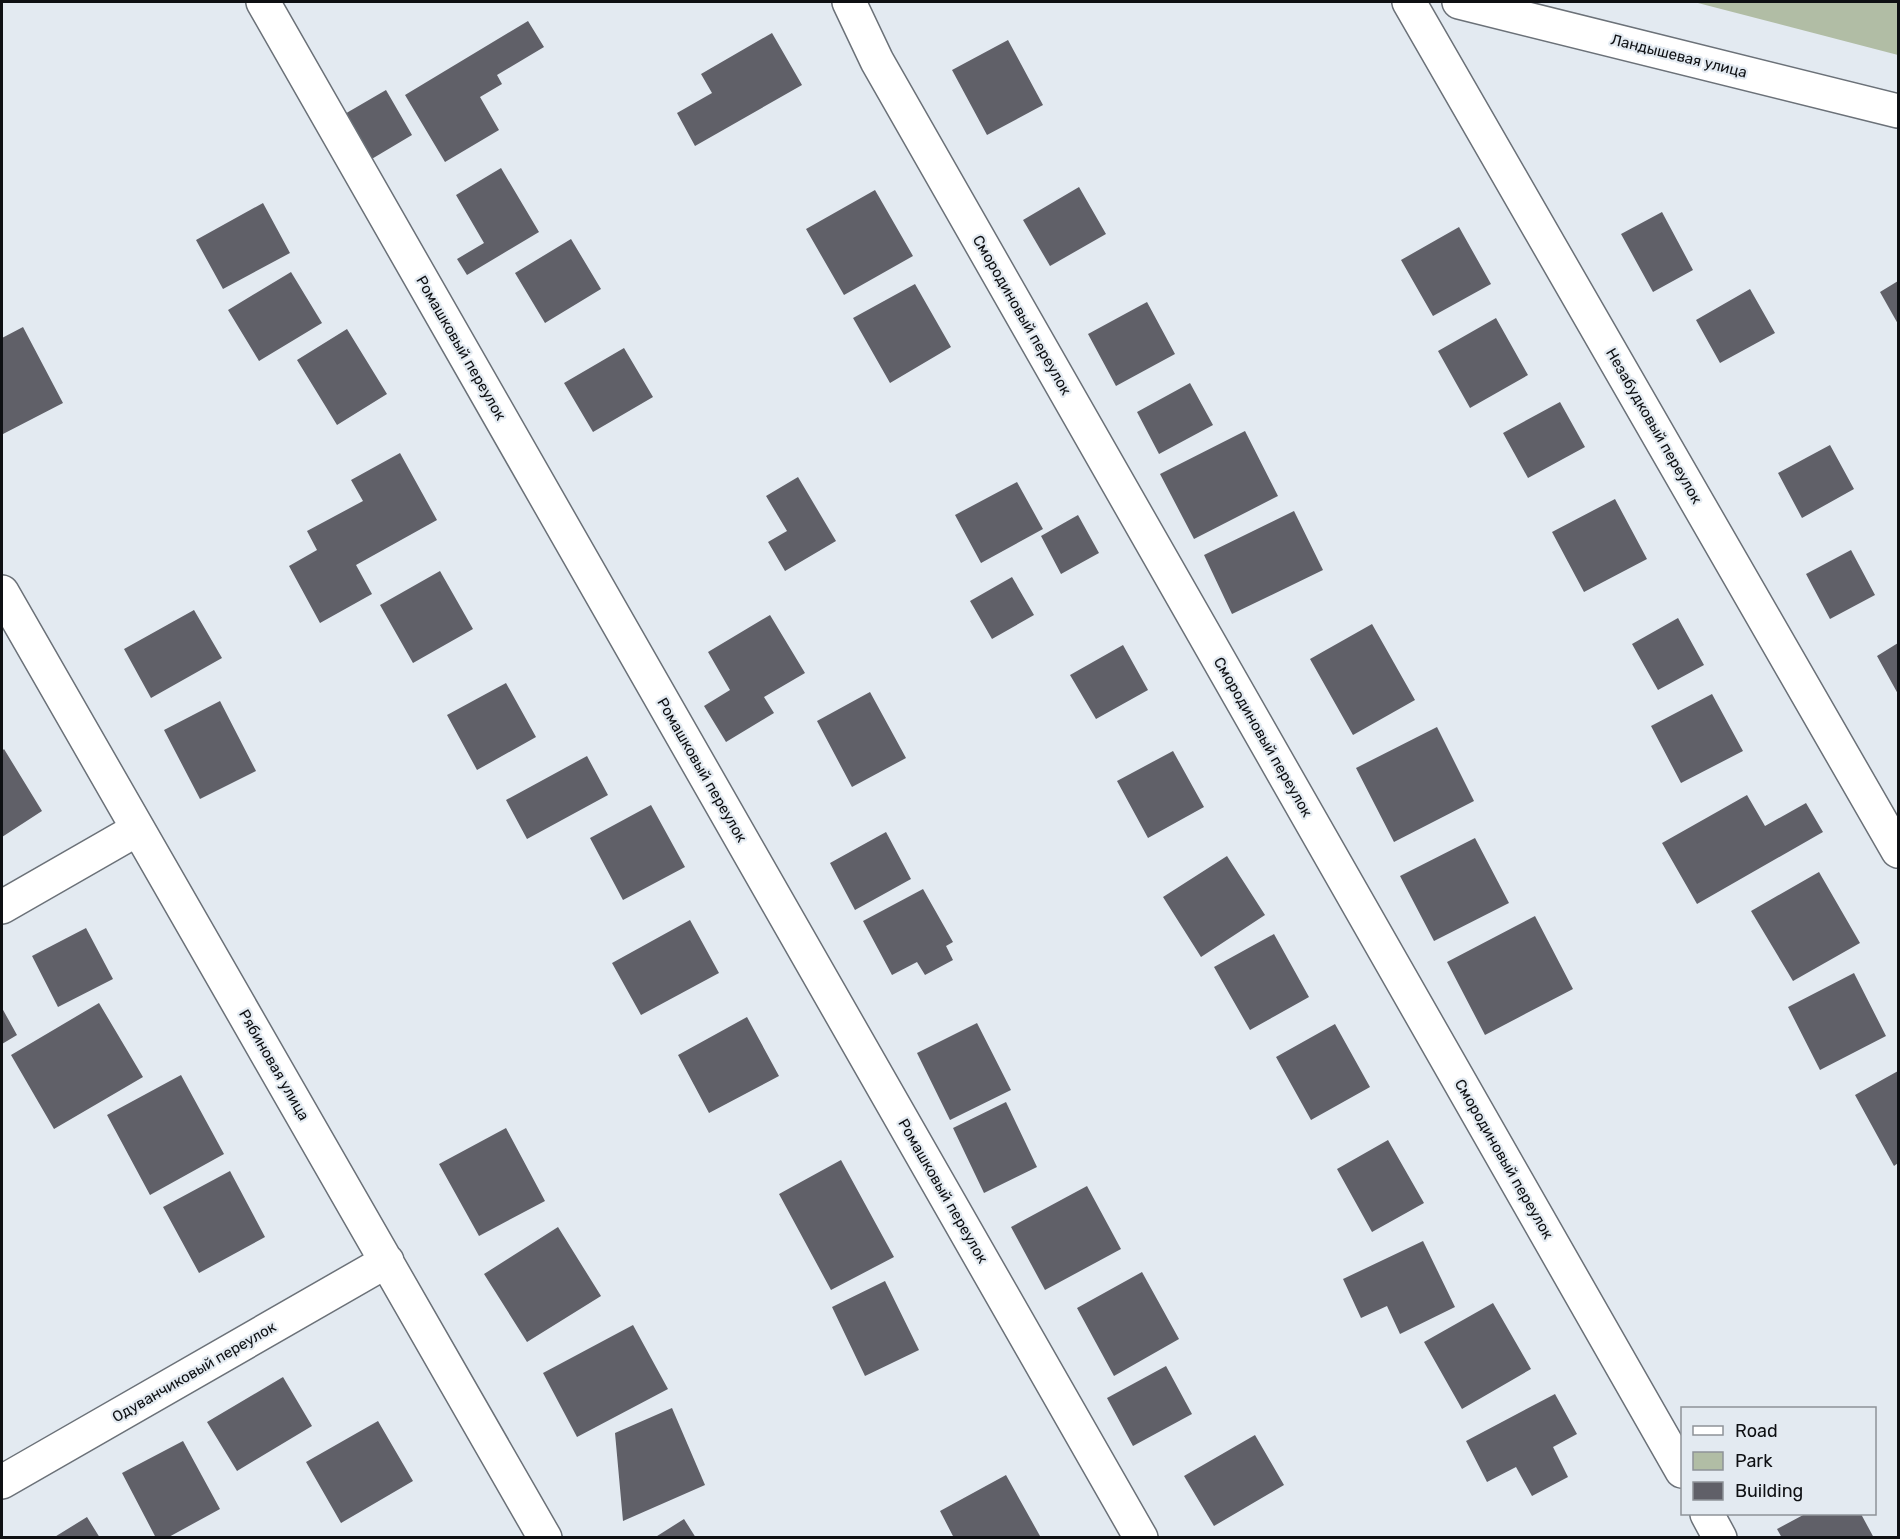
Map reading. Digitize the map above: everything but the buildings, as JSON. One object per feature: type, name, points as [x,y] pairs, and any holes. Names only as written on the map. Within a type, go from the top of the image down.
[{"type":"street","name":"Ромашковый переулок","points":[[263,2],[1141,1538]]},
{"type":"street","name":"Смородиновый переулок","points":[[849,2],[883,72],[1681,1468]]},
{"type":"street","name":"Незабудковый переулок","points":[[1409,2],[1899,851]]},
{"type":"street","name":"Ландышевая улица","points":[[1459,2],[1899,111]]},
{"type":"street","name":"Рябиновая улица","points":[[2,592],[545,1538]]},
{"type":"street","points":[[2,907],[138,829]]},
{"type":"street","name":"Одуванчиковый переулок","points":[[2,1482],[387,1261]]},
{"type":"street","points":[[1708,1515],[1720,1538]]},
{"type":"green space","points":[[1694,2],[1898,2],[1898,55]]}]
